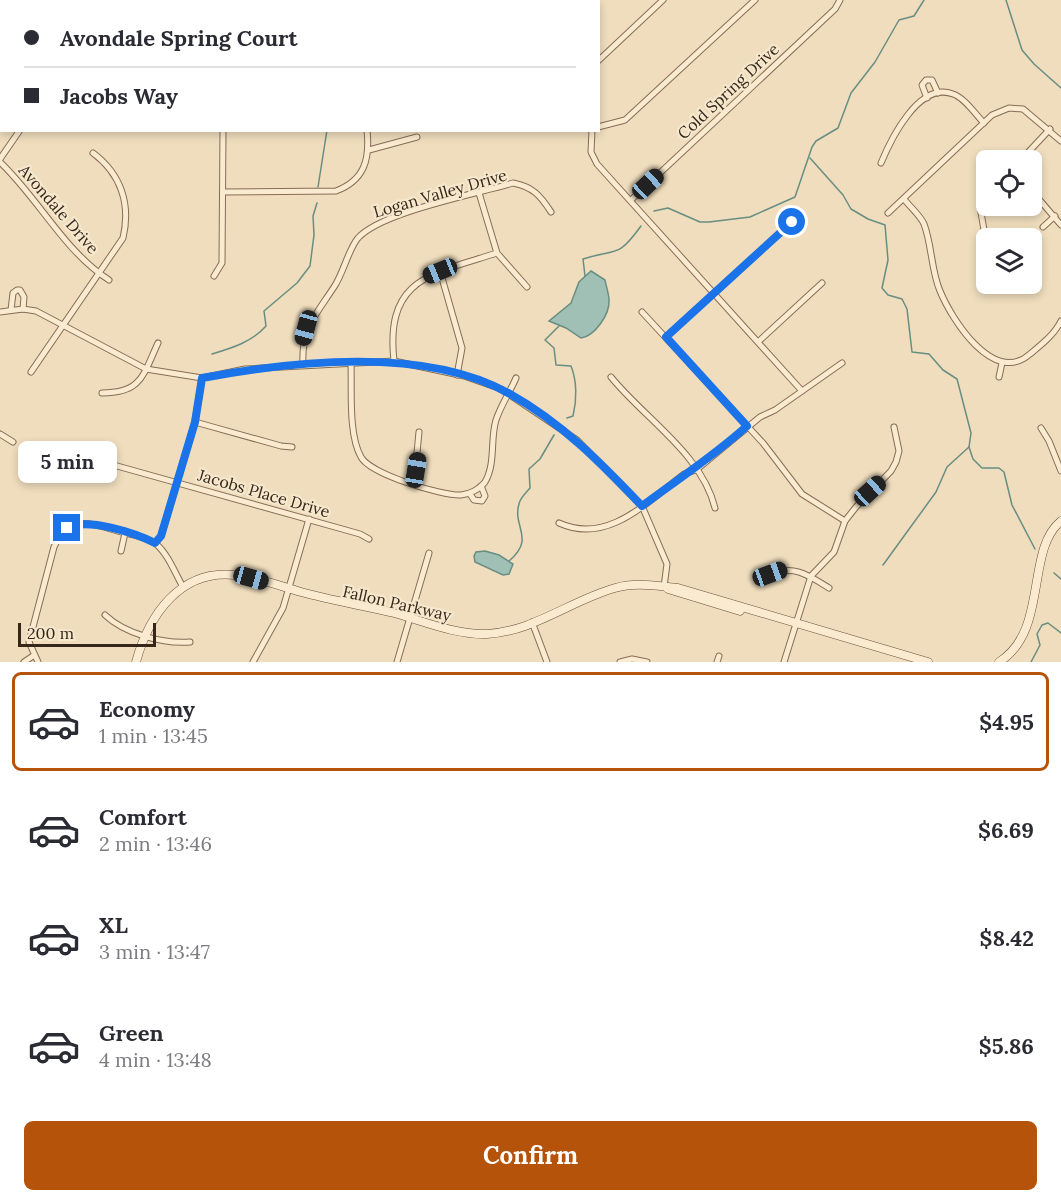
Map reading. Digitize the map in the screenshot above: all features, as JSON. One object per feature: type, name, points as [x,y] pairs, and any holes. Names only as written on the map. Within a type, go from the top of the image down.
[{"type":"street","points":[[600,59],[663,0]]},
{"type":"street","points":[[600,126],[626,120],[754,0]]},
{"type":"street","name":"Cold Spring Drive","points":[[631,200],[835,9],[840,0]]},
{"type":"street","points":[[927,98],[922,85],[926,80],[932,80],[938,93]]},
{"type":"street","points":[[881,163],[900,123],[927,98],[938,93],[952,93],[961,98],[984,123]]},
{"type":"street","points":[[888,213],[992,115],[1016,108],[1023,109],[1050,129],[1061,141]]},
{"type":"street","points":[[1030,150],[1050,129]]},
{"type":"street","points":[[0,161],[19,132]]},
{"type":"street","points":[[214,276],[222,263],[223,132]]},
{"type":"street","points":[[223,192],[336,191],[346,187],[361,174],[369,150],[367,132]]},
{"type":"street","points":[[592,132],[593,158],[759,341],[801,391]]},
{"type":"street","points":[[369,150],[417,137]]},
{"type":"street","points":[[93,153],[105,162],[119,182],[126,213],[123,238],[98,273]]},
{"type":"street","name":"Avondale Drive","points":[[0,161],[21,182],[80,257],[109,280]]},
{"type":"street","name":"Logan Valley Drive","points":[[303,365],[302,345],[306,328],[346,268],[352,248],[363,234],[378,222],[513,183],[528,186],[538,192],[551,212]]},
{"type":"street","points":[[479,193],[497,253],[526,287]]},
{"type":"street","points":[[904,199],[923,221],[940,291],[960,325],[986,356],[1002,363],[1015,363],[1025,358],[1051,335],[1061,321]]},
{"type":"street","points":[[1042,202],[1061,225]]},
{"type":"street","points":[[1043,227],[1055,216]]},
{"type":"street","points":[[666,337],[792,222]]},
{"type":"street","name":"Logan Valley Drive","points":[[357,228],[363,234]]},
{"type":"street","points":[[394,361],[392,340],[400,299],[425,276],[497,253]]},
{"type":"street","points":[[440,271],[462,348],[457,375]]},
{"type":"street","name":"Avondale Drive","points":[[31,372],[98,273]]},
{"type":"street","points":[[759,341],[822,283]]},
{"type":"street","points":[[11,310],[13,293],[17,290],[20,290],[24,297],[23,309]]},
{"type":"street","points":[[0,312],[23,309],[46,315],[146,369],[202,378],[245,369],[394,361],[457,375],[509,393],[577,440],[642,506],[667,564],[664,587]]},
{"type":"street","points":[[642,312],[747,426],[802,494],[845,521]]},
{"type":"street","points":[[102,393],[120,393],[131,389],[142,377],[158,343]]},
{"type":"street","points":[[351,362],[357,450],[363,461],[373,470],[451,494],[470,494],[481,486],[490,467],[496,418],[516,378]]},
{"type":"street","points":[[559,523],[574,529],[597,530],[612,525],[642,506],[684,474],[696,470],[747,426],[842,363]]},
{"type":"street","points":[[999,377],[1002,363]]},
{"type":"street","points":[[611,377],[696,470],[706,484],[715,508]]},
{"type":"street","points":[[155,543],[161,536],[195,422],[202,378]]},
{"type":"street","points":[[195,422],[292,447]]},
{"type":"street","points":[[784,662],[811,576],[834,552],[845,521],[891,471],[896,462],[899,451],[894,427]]},
{"type":"street","points":[[1041,428],[1061,471]]},
{"type":"street","points":[[414,483],[419,432]]},
{"type":"street","points":[[0,434],[12,442]]},
{"type":"street","name":"Jacobs Place Drive","points":[[81,458],[85,457],[309,519],[360,534],[369,539]]},
{"type":"street","points":[[470,494],[474,500],[482,501],[484,496],[481,486]]},
{"type":"street","points":[[253,662],[275,626],[290,589],[309,519]]},
{"type":"street","points":[[61,522],[67,528]]},
{"type":"street","points":[[38,662],[33,656],[29,642],[54,547],[67,528],[80,523],[92,523],[143,537],[155,543],[183,587]]},
{"type":"street","points":[[999,662],[1014,650],[1023,635],[1037,588],[1061,523]]},
{"type":"street","points":[[121,551],[125,533]]},
{"type":"street","points":[[398,662],[429,553]]},
{"type":"street","points":[[770,574],[783,569],[794,569],[811,576],[829,588]]},
{"type":"street","name":"Fallon Parkway","points":[[136,662],[146,635],[162,605],[183,587],[210,576],[226,574],[251,578],[473,634],[503,632],[612,589],[643,584],[664,587],[676,593],[928,662]]},
{"type":"street","points":[[105,615],[120,628],[172,643],[190,642]]},
{"type":"street","points":[[532,622],[547,662]]},
{"type":"street","name":"Fallon Parkway","points":[[141,662],[146,635]]},
{"type":"street","points":[[24,662],[33,656]]},
{"type":"street","points":[[620,662],[632,659],[647,662]]},
{"type":"water","points":[[591,271],[605,280],[609,306],[596,329],[581,338],[549,321],[571,303],[579,282]]},
{"type":"water","points":[[485,551],[499,555],[513,564],[509,574],[503,575],[475,562],[476,552]]},
{"type":"waterway","points":[[654,211],[668,208],[700,222],[709,222],[750,217],[795,197],[812,147],[816,141],[838,128],[851,93],[875,62],[899,20],[914,16],[924,0]]},
{"type":"waterway","points":[[1006,0],[1022,50],[1061,88]]},
{"type":"waterway","points":[[318,187],[327,132]]},
{"type":"waterway","points":[[810,158],[843,195],[851,209],[868,219],[885,225],[888,260],[882,288],[888,295],[902,299],[907,309],[912,352],[929,354],[943,370],[957,379],[971,433],[969,447],[973,459],[982,468],[999,468],[1004,472],[1012,505],[1035,549]]},
{"type":"waterway","points":[[212,354],[241,344],[260,332],[266,326],[264,311],[297,283],[310,266],[314,235],[313,216],[317,203]]},
{"type":"waterway","points":[[585,276],[583,259],[616,251],[627,244],[641,226]]},
{"type":"waterway","points":[[559,326],[545,340],[554,348],[556,365],[571,366],[573,372],[576,391],[575,404],[573,416],[567,418]]},
{"type":"waterway","points":[[509,561],[521,546],[522,532],[518,512],[519,504],[530,488],[529,469],[540,459],[554,435]]},
{"type":"waterway","points":[[883,565],[936,492],[947,467],[969,447]]},
{"type":"waterway","points":[[1054,573],[1061,579]]},
{"type":"waterway","points":[[1031,662],[1040,645],[1037,634],[1042,625],[1048,623],[1061,633]]},
{"type":"route","points":[[67,528],[80,523],[92,523],[143,537],[155,543],[161,536],[195,422],[202,378],[245,369],[351,362],[394,361],[428,367],[501,389],[545,416],[577,440],[642,506],[684,474],[696,470],[747,426],[666,337],[792,222]]}]
